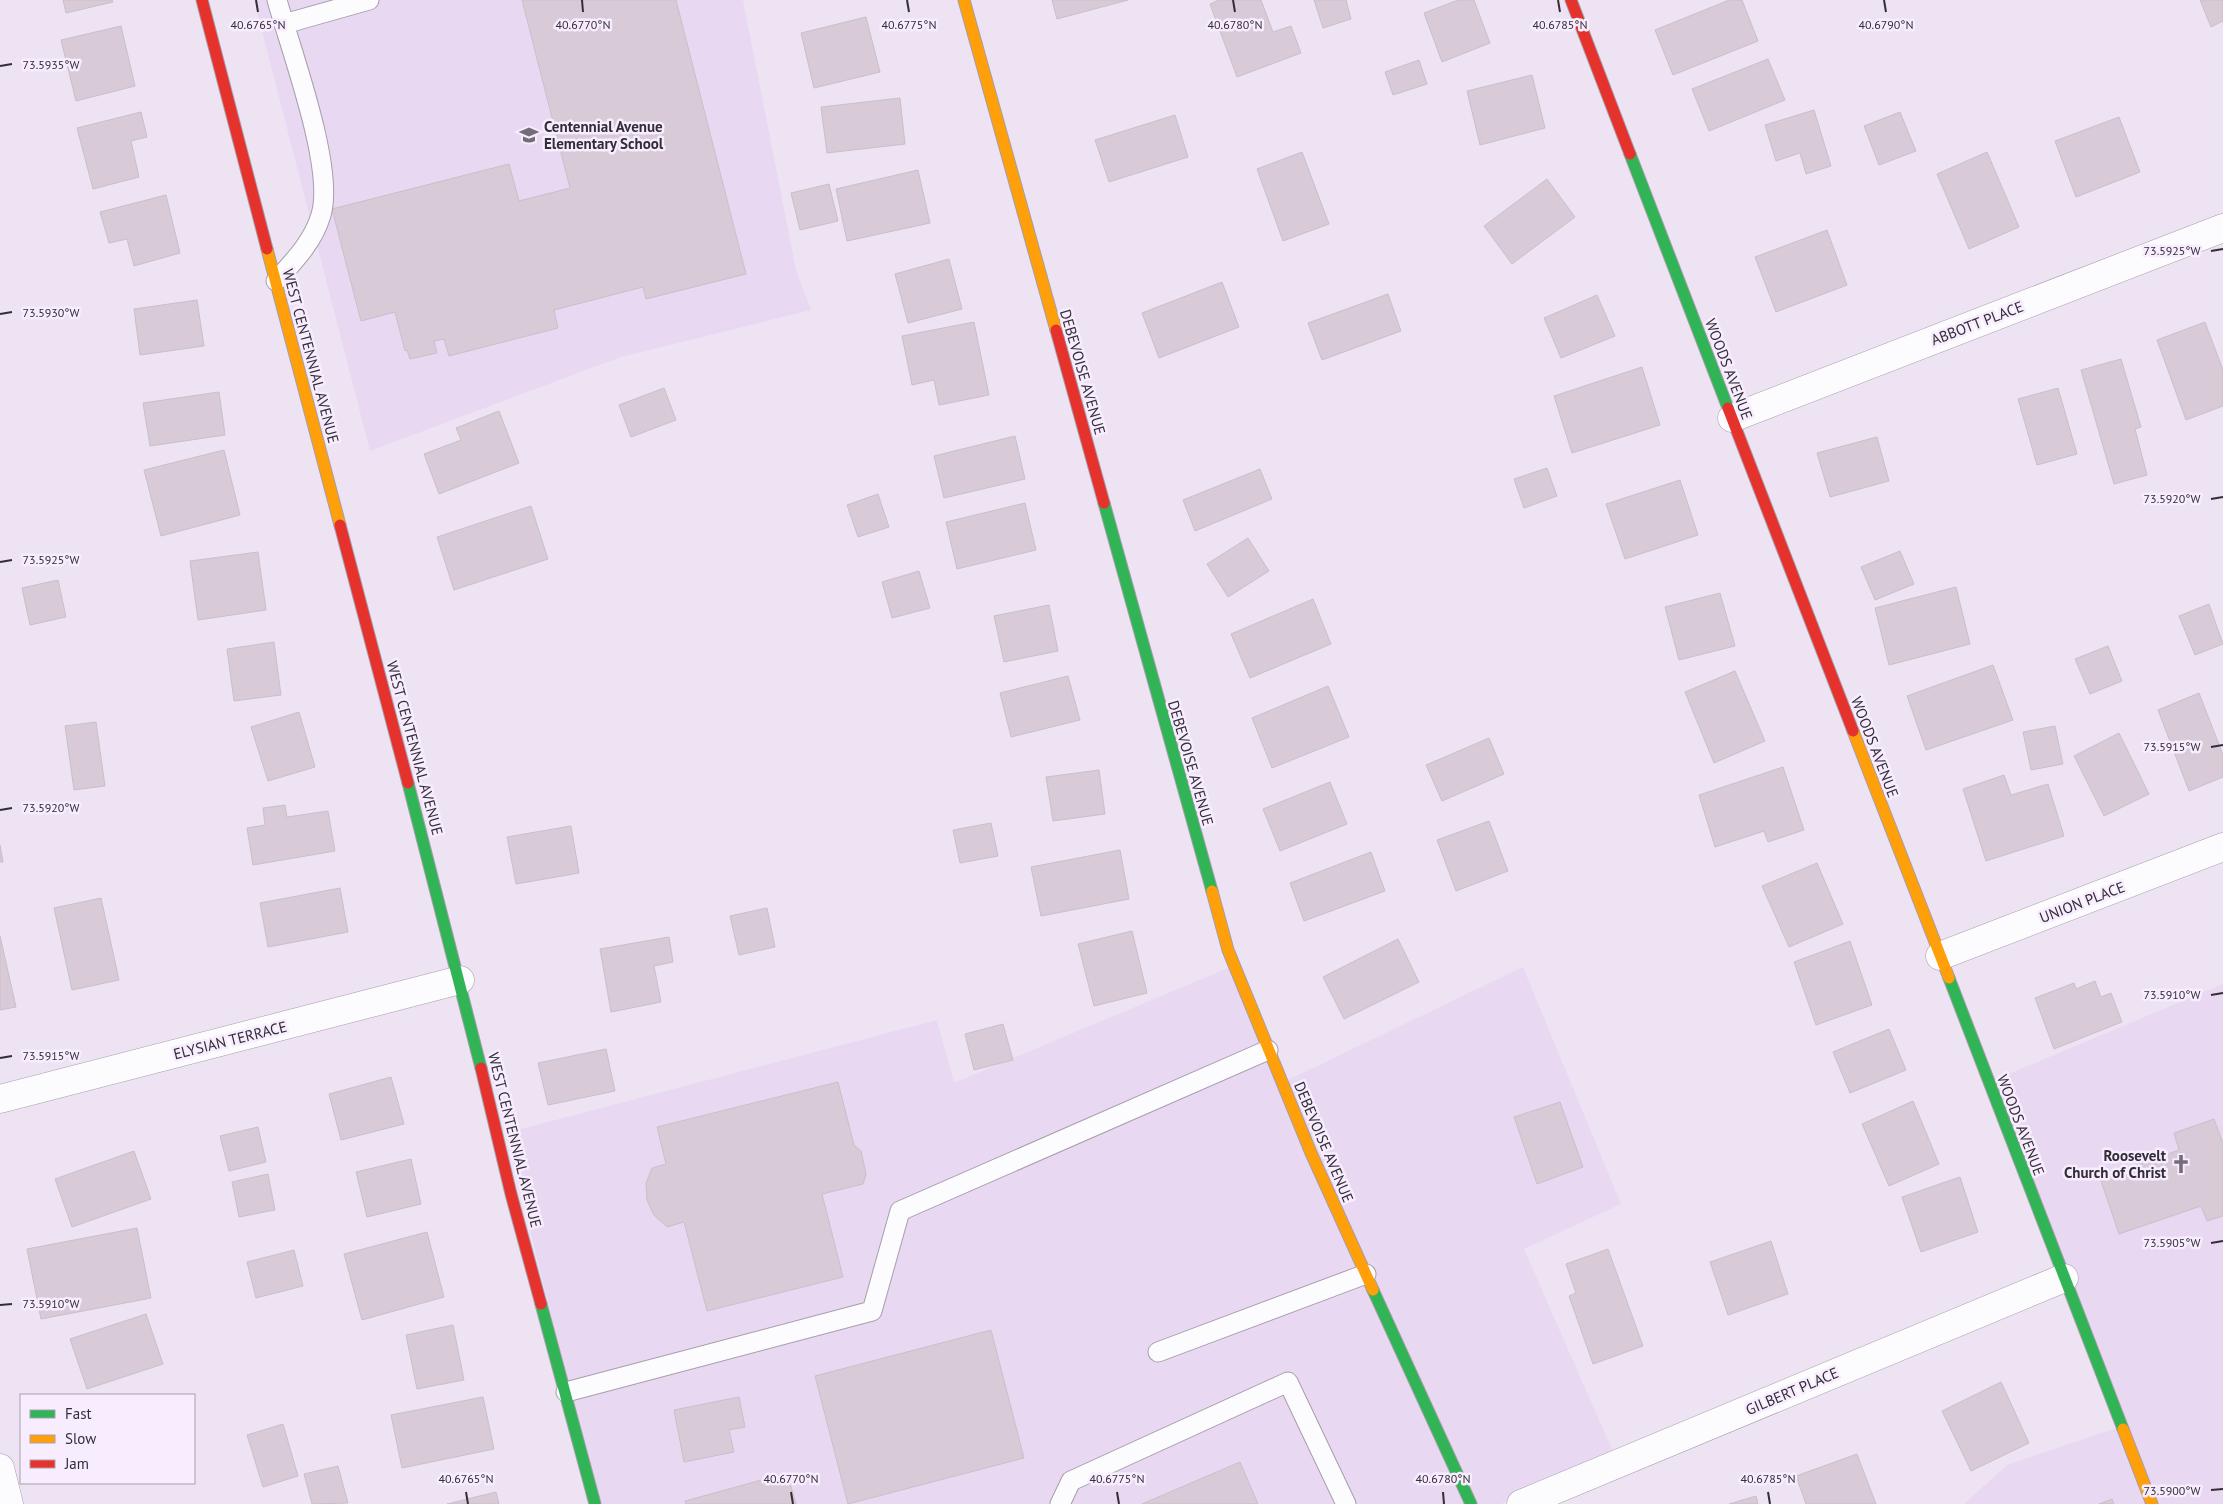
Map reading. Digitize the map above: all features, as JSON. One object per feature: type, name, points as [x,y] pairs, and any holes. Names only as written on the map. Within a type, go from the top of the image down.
[{"type":"street","name":"WEST CENTENNIAL AVENUE","points":[[202,0],[460,980],[511,1194],[595,1504]]},
{"type":"street","name":"DEBEVOISE AVENUE","points":[[964,0],[1228,950],[1311,1153],[1471,1504]]},
{"type":"street","name":"WOODS AVENUE","points":[[1571,0],[2152,1504]]},
{"type":"street","name":"ABBOTT PLACE","points":[[1732,418],[2223,228]]},
{"type":"street","name":"UNION PLACE","points":[[1940,956],[2223,848]]},
{"type":"street","name":"ELYSIAN TERRACE","points":[[0,1099],[460,980]]},
{"type":"street","name":"GILBERT PLACE","points":[[1521,1504],[2064,1278]]},
{"type":"street","points":[[0,1468],[9,1504]]},
{"type":"lane","points":[[276,281],[308,245],[321,215],[325,191],[313,126],[277,0]]},
{"type":"lane","points":[[284,24],[369,0]]},
{"type":"lane","points":[[566,1392],[872,1311],[900,1211],[1268,1050]]},
{"type":"lane","points":[[1158,1352],[1366,1274]]},
{"type":"lane","points":[[1060,1504],[1070,1481],[1288,1382],[1346,1504]]},
{"type":"shaded area","name":"Centennial Avenue Elementary School","points":[[254,0],[743,0],[796,270],[811,310],[621,357],[370,451]]},
{"type":"shaded area","points":[[1235,965],[1288,1080],[1523,967],[1621,1204],[1524,1249],[1614,1454],[1501,1504],[598,1504],[506,1133],[937,1020],[954,1083]]},
{"type":"shaded area","points":[[2223,984],[2223,1504],[1964,1504],[2007,1465],[2128,1424],[1992,1081]]},
{"type":"building","points":[[63,0],[112,0],[113,2],[66,13]]},
{"type":"building","points":[[522,0],[676,0],[746,274],[646,299],[643,287],[554,310],[558,328],[449,356],[444,339],[434,341],[437,353],[410,359],[407,350],[405,351],[395,312],[361,321],[332,209],[509,164],[519,201],[570,188]]},
{"type":"building","points":[[1052,0],[1128,0],[1057,19]]},
{"type":"building","points":[[1219,0],[1261,0],[1273,32],[1291,26],[1301,53],[1237,77],[1210,4]]},
{"type":"building","points":[[1314,0],[1346,0],[1351,19],[1323,28]]},
{"type":"building","points":[[1458,0],[1474,0],[1490,43],[1442,62],[1424,13]]},
{"type":"building","points":[[1729,0],[1742,0],[1758,41],[1673,75],[1655,30]]},
{"type":"building","points":[[2200,0],[2223,0],[2223,21],[2211,27]]},
{"type":"building","points":[[866,17],[880,72],[814,88],[801,33]]},
{"type":"building","points":[[121,26],[135,86],[76,101],[61,40]]},
{"type":"building","points":[[1768,59],[1785,100],[1709,131],[1692,89]]},
{"type":"building","points":[[1419,60],[1427,84],[1393,95],[1385,72]]},
{"type":"building","points":[[1532,75],[1545,128],[1480,145],[1467,91]]},
{"type":"building","points":[[900,98],[905,144],[827,153],[821,107]]},
{"type":"building","points":[[1814,110],[1831,166],[1806,174],[1800,153],[1776,161],[1765,125]]},
{"type":"building","points":[[141,112],[147,137],[131,141],[139,177],[93,189],[77,128]]},
{"type":"building","points":[[1900,112],[1916,151],[1879,165],[1864,126]]},
{"type":"building","points":[[1175,115],[1188,157],[1109,182],[1095,140]]},
{"type":"building","points":[[2119,117],[2140,172],[2076,197],[2055,141]]},
{"type":"building","points":[[1302,152],[1329,224],[1283,241],[1257,169]]},
{"type":"building","points":[[1987,152],[2019,227],[1969,249],[1937,174]]},
{"type":"building","points":[[918,170],[930,223],[847,241],[836,189]]},
{"type":"building","points":[[1547,179],[1575,217],[1512,264],[1484,226]]},
{"type":"building","points":[[829,184],[838,221],[800,230],[791,193]]},
{"type":"building","points":[[166,195],[180,253],[134,266],[127,239],[109,243],[100,212]]},
{"type":"building","points":[[1827,230],[1847,285],[1776,312],[1755,257]]},
{"type":"building","points":[[949,259],[962,309],[908,323],[895,274]]},
{"type":"building","points":[[1222,282],[1239,327],[1159,358],[1142,313]]},
{"type":"building","points":[[1388,294],[1401,331],[1322,360],[1308,323]]},
{"type":"building","points":[[1597,295],[1615,336],[1561,358],[1544,318]]},
{"type":"building","points":[[197,300],[204,346],[140,355],[134,309]]},
{"type":"building","points":[[974,322],[989,395],[939,405],[934,380],[912,385],[902,336]]},
{"type":"building","points":[[2205,322],[2223,370],[2223,406],[2186,420],[2157,340]]},
{"type":"building","points":[[2121,359],[2141,427],[2135,429],[2147,475],[2114,484],[2081,370]]},
{"type":"building","points":[[1642,367],[1660,425],[1572,453],[1554,396]]},
{"type":"building","points":[[664,388],[676,420],[631,437],[619,405]]},
{"type":"building","points":[[2058,388],[2077,454],[2037,465],[2018,399]]},
{"type":"building","points":[[219,392],[225,435],[150,446],[143,403]]},
{"type":"building","points":[[499,411],[519,463],[439,494],[424,454],[461,440],[456,428]]},
{"type":"building","points":[[1015,436],[1025,479],[944,498],[934,456]]},
{"type":"building","points":[[1877,437],[1889,481],[1830,497],[1817,453]]},
{"type":"building","points":[[224,450],[240,515],[161,536],[144,470]]},
{"type":"building","points":[[1547,468],[1557,496],[1524,508],[1514,479]]},
{"type":"building","points":[[1260,469],[1272,499],[1195,531],[1183,500]]},
{"type":"building","points":[[1680,480],[1698,535],[1625,559],[1606,504]]},
{"type":"building","points":[[878,494],[889,527],[858,537],[847,505]]},
{"type":"building","points":[[1025,503],[1036,550],[957,569],[946,522]]},
{"type":"building","points":[[531,506],[548,559],[454,590],[437,537]]},
{"type":"building","points":[[1248,538],[1269,571],[1228,597],[1207,564]]},
{"type":"building","points":[[1900,551],[1914,584],[1875,600],[1861,567]]},
{"type":"building","points":[[258,552],[266,610],[198,620],[190,561]]},
{"type":"building","points":[[919,571],[930,608],[892,618],[882,582]]},
{"type":"building","points":[[58,580],[66,617],[30,625],[22,588]]},
{"type":"building","points":[[1956,587],[1970,644],[1889,665],[1875,608]]},
{"type":"building","points":[[1720,593],[1735,646],[1679,660],[1665,607]]},
{"type":"building","points":[[1313,599],[1331,644],[1250,678],[1231,634]]},
{"type":"building","points":[[2209,604],[2223,644],[2195,655],[2179,616]]},
{"type":"building","points":[[1049,605],[1058,651],[1004,662],[994,616]]},
{"type":"building","points":[[274,642],[281,695],[234,701],[227,649]]},
{"type":"building","points":[[2108,646],[2122,681],[2090,694],[2075,659]]},
{"type":"building","points":[[1993,665],[2013,720],[1926,750],[1907,696]]},
{"type":"building","points":[[1735,671],[1765,741],[1714,763],[1685,692]]},
{"type":"building","points":[[1068,676],[1080,720],[1011,737],[1000,693]]},
{"type":"building","points":[[1328,686],[1349,737],[1272,768],[1252,718]]},
{"type":"building","points":[[2199,693],[2223,755],[2223,777],[2189,791],[2158,710]]},
{"type":"building","points":[[299,712],[315,767],[268,781],[251,727]]},
{"type":"building","points":[[96,722],[105,786],[74,790],[65,726]]},
{"type":"building","points":[[2055,726],[2063,764],[2031,770],[2023,732]]},
{"type":"building","points":[[2119,733],[2149,794],[2104,816],[2074,756]]},
{"type":"building","points":[[1489,738],[1504,774],[1442,801],[1426,765]]},
{"type":"building","points":[[1783,767],[1804,830],[1768,842],[1764,831],[1715,847],[1699,795]]},
{"type":"building","points":[[1099,770],[1105,814],[1053,821],[1046,777]]},
{"type":"building","points":[[2004,775],[2011,795],[2048,784],[2064,836],[1986,861],[1963,789]]},
{"type":"building","points":[[1330,782],[1347,824],[1280,851],[1263,809]]},
{"type":"building","points":[[285,805],[287,817],[328,811],[335,851],[253,865],[247,828],[265,825],[263,808]]},
{"type":"building","points":[[1489,821],[1508,871],[1456,891],[1437,840]]},
{"type":"building","points":[[991,823],[998,856],[960,863],[953,830]]},
{"type":"building","points":[[571,826],[579,873],[516,884],[507,837]]},
{"type":"building","points":[[0,845],[3,862],[0,862]]},
{"type":"building","points":[[1120,850],[1129,899],[1041,916],[1031,867]]},
{"type":"building","points":[[1371,852],[1385,891],[1304,921],[1290,883]]},
{"type":"building","points":[[1817,863],[1843,924],[1789,947],[1762,886]]},
{"type":"building","points":[[340,888],[348,932],[268,947],[260,903]]},
{"type":"building","points":[[101,898],[119,980],[72,990],[54,908]]},
{"type":"building","points":[[767,908],[775,947],[739,955],[730,916]]},
{"type":"building","points":[[1132,931],[1147,993],[1094,1006],[1078,944]]},
{"type":"building","points":[[0,936],[16,1007],[0,1010]]},
{"type":"building","points":[[669,937],[673,962],[654,966],[661,1002],[611,1012],[600,949]]},
{"type":"building","points":[[1398,939],[1419,982],[1344,1019],[1323,977]]},
{"type":"building","points":[[1850,941],[1872,1005],[1816,1025],[1794,962]]},
{"type":"building","points":[[2095,981],[2101,997],[2111,993],[2122,1022],[2054,1049],[2035,998],[2074,983],[2076,989]]},
{"type":"building","points":[[1003,1024],[1013,1060],[974,1070],[965,1034]]},
{"type":"building","points":[[1889,1029],[1906,1070],[1850,1093],[1833,1052]]},
{"type":"building","points":[[606,1049],[615,1091],[548,1105],[538,1063]]},
{"type":"building","points":[[391,1077],[404,1124],[341,1140],[329,1094]]},
{"type":"building","points":[[838,1082],[854,1145],[861,1151],[866,1174],[863,1184],[822,1194],[843,1277],[707,1311],[684,1222],[667,1227],[654,1215],[647,1200],[646,1183],[652,1168],[666,1164],[657,1127]]},
{"type":"building","points":[[1913,1101],[1939,1164],[1889,1186],[1862,1124]]},
{"type":"building","points":[[1560,1102],[1583,1167],[1537,1184],[1514,1117]]},
{"type":"building","name":"Roosevelt Church of Christ","points":[[2214,1119],[2223,1143],[2223,1216],[2207,1221],[2201,1206],[2119,1234],[2100,1178],[2179,1150],[2174,1133]]},
{"type":"building","points":[[258,1127],[266,1162],[229,1171],[220,1136]]},
{"type":"building","points":[[134,1151],[151,1199],[72,1227],[55,1179]]},
{"type":"building","points":[[411,1159],[421,1204],[367,1217],[356,1172]]},
{"type":"building","points":[[268,1174],[275,1210],[239,1217],[232,1182]]},
{"type":"building","points":[[1960,1177],[1978,1232],[1921,1252],[1902,1197]]},
{"type":"building","points":[[137,1228],[151,1298],[41,1319],[27,1249]]},
{"type":"building","points":[[427,1232],[444,1297],[362,1320],[344,1254]]},
{"type":"building","points":[[1771,1241],[1788,1294],[1728,1315],[1710,1262]]},
{"type":"building","points":[[1608,1249],[1643,1346],[1593,1364],[1569,1296],[1576,1293],[1566,1264]]},
{"type":"building","points":[[294,1250],[303,1286],[256,1298],[247,1262]]},
{"type":"building","points":[[146,1314],[163,1364],[87,1389],[70,1339]]},
{"type":"building","points":[[453,1325],[464,1380],[417,1389],[406,1335]]},
{"type":"building","points":[[991,1330],[1024,1458],[848,1504],[815,1376]]},
{"type":"building","points":[[2001,1382],[2029,1443],[1971,1471],[1942,1411]]},
{"type":"building","points":[[483,1397],[494,1449],[402,1468],[391,1415]]},
{"type":"building","points":[[739,1397],[745,1427],[729,1430],[734,1452],[684,1462],[674,1410]]},
{"type":"building","points":[[283,1424],[298,1476],[263,1487],[247,1435]]},
{"type":"building","points":[[1857,1454],[1876,1504],[1806,1504],[1796,1476]]},
{"type":"building","points":[[1240,1462],[1258,1504],[1142,1504]]},
{"type":"building","points":[[338,1466],[348,1503],[312,1504],[304,1474]]},
{"type":"building","points":[[787,1473],[796,1504],[686,1504],[685,1501]]},
{"type":"building","points":[[496,1492],[499,1504],[447,1504]]},
{"type":"building","points":[[1756,1496],[1758,1504],[1729,1504]]},
{"type":"building","points":[[2112,1499],[2114,1504],[2099,1504]]},
{"type":"traffic: fast","points":[[1630,154],[1728,408]]},
{"type":"traffic: fast","points":[[1104,503],[1212,891]]},
{"type":"traffic: fast","points":[[408,783],[481,1068]]},
{"type":"traffic: fast","points":[[1949,978],[2123,1429]]},
{"type":"traffic: fast","points":[[1373,1290],[1471,1504]]},
{"type":"traffic: fast","points":[[541,1304],[595,1504]]},
{"type":"traffic: slow","points":[[964,0],[1056,330]]},
{"type":"traffic: slow","points":[[267,249],[340,525]]},
{"type":"traffic: slow","points":[[1853,731],[1949,978]]},
{"type":"traffic: slow","points":[[1212,891],[1228,950],[1311,1153],[1373,1290]]},
{"type":"traffic: slow","points":[[2123,1429],[2152,1504]]},
{"type":"traffic: jam","points":[[202,0],[267,249]]},
{"type":"traffic: jam","points":[[1571,0],[1630,154]]},
{"type":"traffic: jam","points":[[1056,330],[1104,503]]},
{"type":"traffic: jam","points":[[1728,408],[1853,731]]},
{"type":"traffic: jam","points":[[340,525],[408,783]]},
{"type":"traffic: jam","points":[[481,1068],[511,1194],[541,1304]]},
{"type":"place","name":"Centennial Avenue Elementary School","points":[[529,135]]},
{"type":"place","name":"Roosevelt Church of Christ","points":[[2181,1164]]}]
